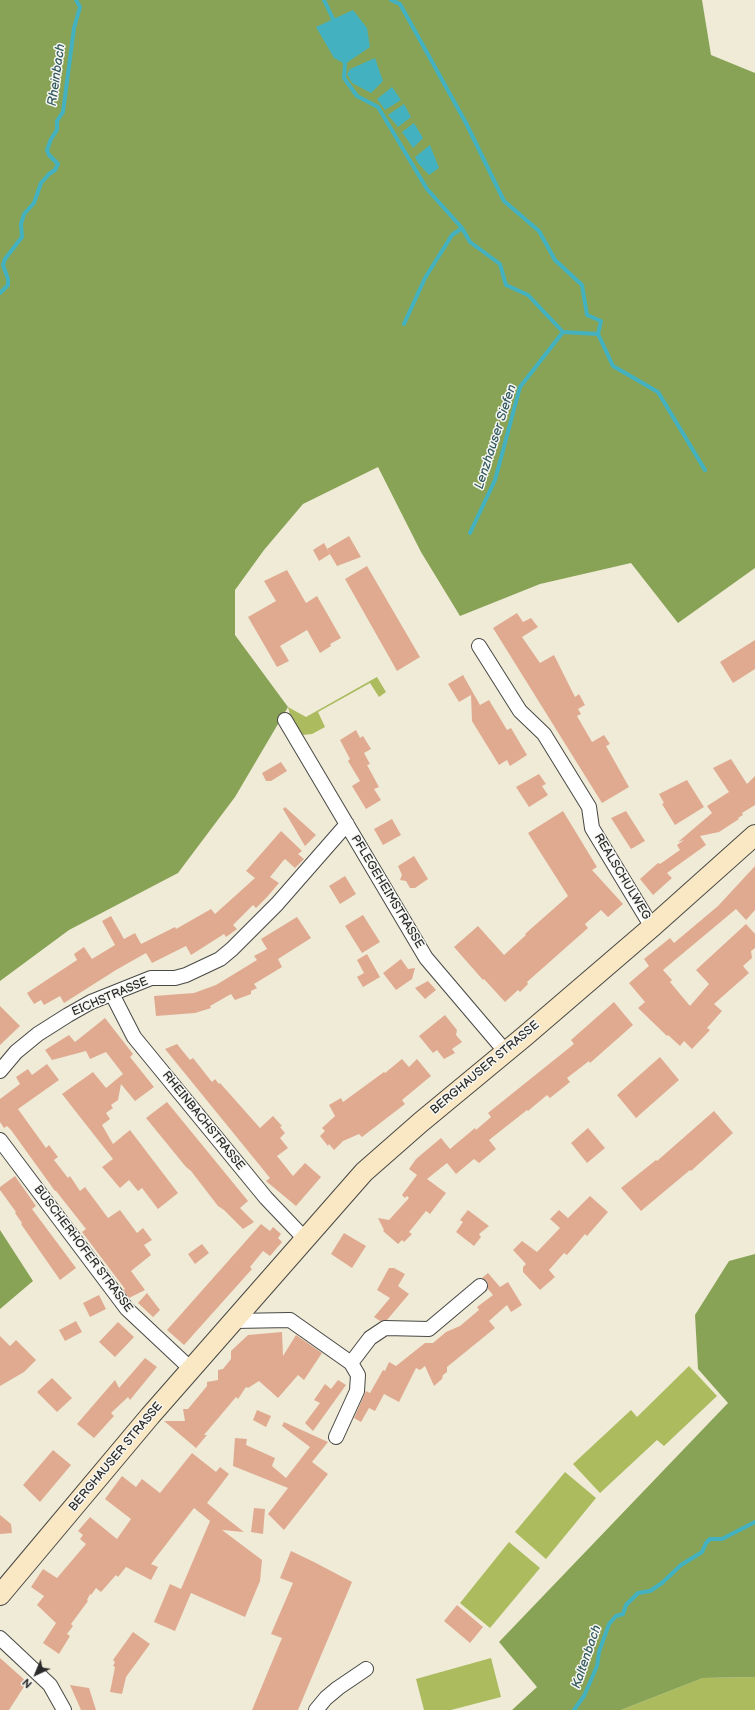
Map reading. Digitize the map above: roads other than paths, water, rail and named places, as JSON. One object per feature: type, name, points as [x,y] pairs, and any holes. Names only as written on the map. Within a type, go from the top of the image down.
[{"type":"street","name":"REALSCHULWEG","points":[[479,646],[520,710],[544,734],[589,806],[592,828],[652,927]]},
{"type":"street","name":"PFLEGEHEIMSTRASSE","points":[[285,720],[426,958],[505,1051]]},
{"type":"street","name":"EICHSTRASSE","points":[[0,1071],[16,1052],[38,1034],[91,1002],[150,978],[175,978],[186,975],[220,959],[232,949],[276,904],[347,824]]},
{"type":"street","name":"BERGHAUSER STRASSE","points":[[0,1595],[191,1369],[234,1322],[364,1172],[652,927],[755,834]]},
{"type":"street","name":"RHEINBACHSTRASSE","points":[[112,994],[134,1037],[266,1198],[305,1239]]},
{"type":"street","name":"BUSCHERHOFER STRASSE","points":[[0,1140],[127,1309],[191,1369]]},
{"type":"street","points":[[351,1363],[370,1338],[385,1328],[430,1329],[480,1286]]},
{"type":"street","points":[[234,1322],[290,1320],[351,1363],[358,1375],[357,1391],[336,1437]]},
{"type":"street","points":[[0,1638],[50,1685],[64,1710]]},
{"type":"street","points":[[316,1710],[326,1698],[338,1688],[366,1669]]},
{"type":"water","points":[[353,10],[367,28],[370,47],[345,64],[334,58],[316,27]]},
{"type":"water","points":[[375,58],[383,81],[371,93],[352,83],[347,74],[350,69]]},
{"type":"water","points":[[392,87],[401,100],[385,110],[377,99]]},
{"type":"water","points":[[404,104],[411,117],[398,127],[388,115]]},
{"type":"water","points":[[414,123],[423,138],[413,148],[402,132]]},
{"type":"water","points":[[430,145],[439,168],[429,175],[418,163],[415,157]]},
{"type":"waterway","name":"Rheinbach","points":[[0,293],[8,285],[8,279],[3,265],[5,259],[22,237],[21,224],[24,214],[34,203],[41,183],[55,170],[58,164],[49,155],[47,150],[51,139],[57,130],[57,121],[63,112],[74,28],[80,7],[76,0]]},
{"type":"waterway","points":[[324,0],[335,23]]},
{"type":"waterway","points":[[391,0],[400,4],[466,123],[504,201],[539,231],[555,260],[582,285],[587,315],[601,321],[598,334]]},
{"type":"waterway","points":[[344,59],[344,78],[357,96],[378,107],[427,189],[462,228],[470,242],[500,264],[506,285],[528,295],[563,332],[598,334],[613,366],[658,392],[705,470]]},
{"type":"waterway","points":[[404,324],[425,278],[452,235],[462,228]]},
{"type":"waterway","name":"Lenzhauser Siefen","points":[[470,533],[495,480],[520,387],[563,332]]},
{"type":"waterway","name":"Kaltenbach","points":[[574,1710],[584,1696],[597,1666],[599,1652],[609,1624],[616,1616],[623,1614],[626,1605],[638,1593],[650,1591],[662,1583],[681,1565],[702,1552],[706,1543],[710,1539],[722,1539],[755,1522]]}]
